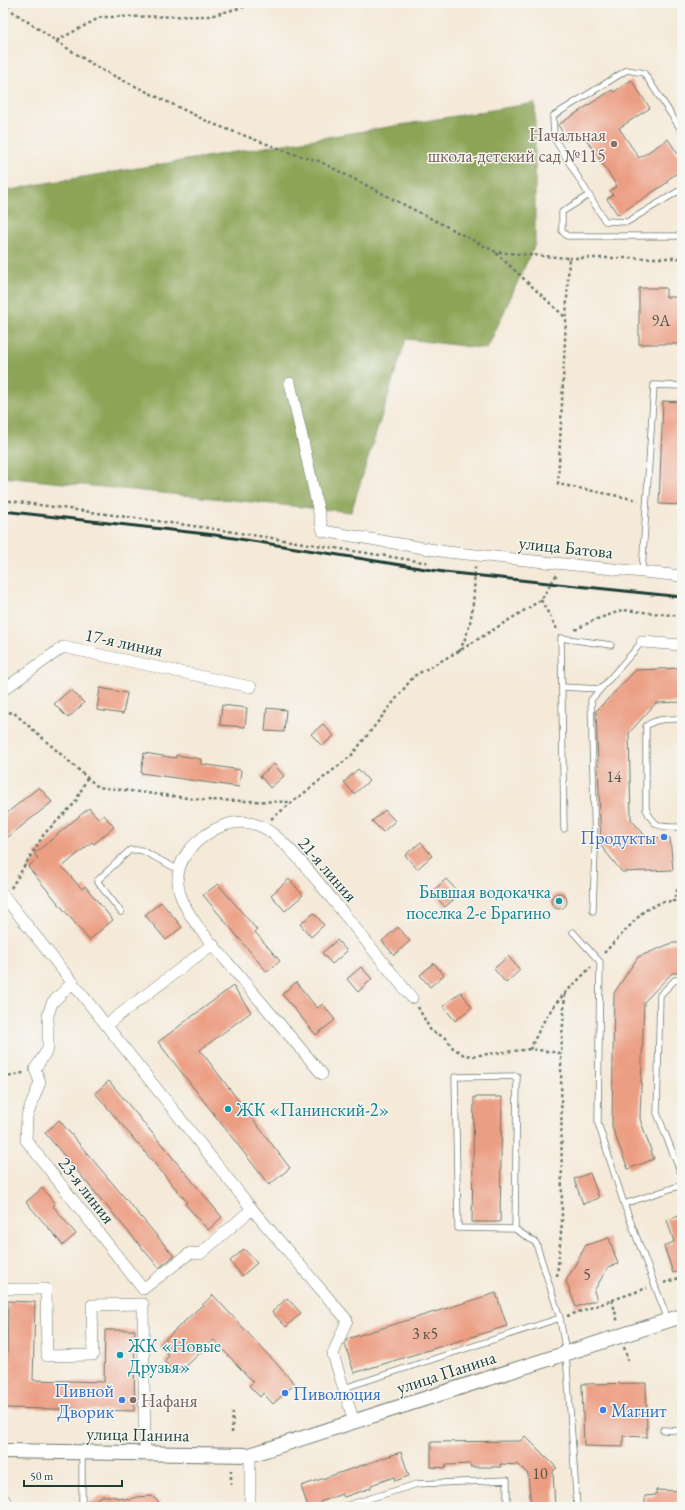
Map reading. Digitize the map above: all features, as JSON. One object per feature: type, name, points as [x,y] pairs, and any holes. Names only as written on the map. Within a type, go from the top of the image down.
[{"type":"street","name":"улица Батова","points":[[290,383],[323,531],[447,552],[682,576]]},
{"type":"street","points":[[642,642],[682,644]]},
{"type":"street","name":"17-я линия","points":[[3,690],[63,647],[251,687]]},
{"type":"street","name":"21-я линия","points":[[179,870],[184,856],[205,834],[221,826],[235,823],[251,823],[261,826],[284,844],[306,868],[412,998]]},
{"type":"street","points":[[179,870],[178,884],[180,895],[192,918],[322,1074]]},
{"type":"street","points":[[4,896],[252,1208],[347,1320],[333,1354],[354,1422]]},
{"type":"street","points":[[106,1025],[213,944]]},
{"type":"street","points":[[35,1069],[48,1049],[48,1015],[52,1003],[73,982]]},
{"type":"street","name":"23-я линия","points":[[35,1069],[40,1082],[27,1116],[26,1140],[143,1288],[190,1253],[200,1254],[252,1208]]},
{"type":"street","points":[[3,1289],[46,1289],[47,1356],[93,1356],[92,1305],[143,1304],[145,1453]]},
{"type":"street","name":"улица Панина","points":[[3,1451],[250,1455],[682,1316]]},
{"type":"street","points":[[250,1455],[250,1507]]},
{"type":"street","points":[[3,1498],[10,1507]]},
{"type":"lane","points":[[682,131],[644,72],[627,70],[553,116],[554,138],[605,222],[627,222],[682,189]]},
{"type":"lane","points":[[589,195],[562,212],[562,230],[567,236],[682,236]]},
{"type":"lane","points":[[642,571],[654,385],[682,386]]},
{"type":"lane","points":[[564,829],[561,638],[611,644]]},
{"type":"lane","points":[[593,911],[595,848],[591,700],[642,642]]},
{"type":"lane","points":[[562,687],[600,689]]},
{"type":"lane","points":[[682,719],[664,719],[653,721],[646,726],[646,809],[652,821],[662,827],[682,827]]},
{"type":"lane","points":[[121,912],[97,881],[99,877],[130,850],[141,850],[179,870]]},
{"type":"lane","points":[[573,932],[600,962],[598,1123],[624,1204],[668,1320]]},
{"type":"lane","points":[[682,980],[675,980],[660,994],[658,1113],[682,1176]]},
{"type":"lane","points":[[515,1229],[517,1076],[455,1077],[458,1228],[515,1229],[536,1243],[560,1318],[566,1354],[576,1507]]},
{"type":"lane","points":[[624,1204],[682,1185]]},
{"type":"lane","points":[[344,1388],[560,1318]]},
{"type":"lane","points":[[662,1430],[682,1431]]},
{"type":"lane","points":[[82,1452],[82,1507]]},
{"type":"lane","points":[[342,1507],[418,1484],[507,1480],[507,1507]]},
{"type":"path","points":[[56,41],[101,17],[210,16],[258,3]]},
{"type":"path","points":[[6,6],[56,41],[100,69],[213,124],[294,154],[319,161],[496,252],[566,318]]},
{"type":"path","points":[[496,252],[569,258],[682,258]]},
{"type":"path","points":[[569,258],[558,484],[646,502]]},
{"type":"path","points":[[3,500],[208,528],[433,563]]},
{"type":"path","points":[[459,651],[470,626],[473,606],[476,555]]},
{"type":"path","points":[[261,826],[350,756],[414,676],[459,651],[542,600],[564,564]]},
{"type":"path","points":[[542,600],[561,638],[594,620],[623,610],[682,616]]},
{"type":"path","points":[[3,714],[13,712],[98,787],[197,799],[292,802]]},
{"type":"path","points":[[4,896],[44,834],[75,803],[87,778]]},
{"type":"path","points":[[673,901],[682,878]]},
{"type":"path","points":[[530,1049],[548,1014],[565,994],[644,911],[662,902],[682,902]]},
{"type":"path","points":[[556,1280],[562,1222],[562,1053],[565,994]]},
{"type":"path","points":[[412,998],[431,1031],[446,1038],[453,1048],[464,1055],[472,1056],[530,1049],[562,1053]]},
{"type":"path","points":[[3,1078],[35,1069]]},
{"type":"path","points":[[560,1318],[682,1277]]},
{"type":"path","points":[[565,1308],[568,1315]]},
{"type":"path","points":[[232,1433],[233,1411]]},
{"type":"path","points":[[230,1485],[231,1470]]},
{"type":"green space","points":[[535,103],[535,244],[487,349],[406,339],[351,512],[3,477],[3,192],[34,185]]},
{"type":"building","points":[[631,80],[650,108],[619,128],[639,158],[668,139],[682,160],[682,170],[667,180],[668,182],[618,215],[607,199],[613,195],[610,191],[617,186],[584,136],[577,141],[575,137],[568,141],[558,125],[612,90],[614,92]]},
{"type":"building","points":[[639,288],[666,288],[666,297],[682,297],[682,344],[639,344]]},
{"type":"building","points":[[663,401],[682,402],[682,505],[659,504]]},
{"type":"building","points":[[682,668],[682,702],[656,703],[629,733],[631,819],[646,837],[670,838],[673,870],[622,872],[601,846],[596,711],[636,670]]},
{"type":"building","points":[[100,688],[127,693],[123,714],[97,710]]},
{"type":"building","points":[[71,689],[84,703],[68,718],[54,704]]},
{"type":"building","points":[[222,705],[247,708],[245,727],[220,725]]},
{"type":"building","points":[[267,708],[286,710],[284,732],[265,731]]},
{"type":"building","points":[[323,724],[334,736],[322,746],[311,734]]},
{"type":"building","points":[[144,753],[176,758],[176,755],[201,759],[201,764],[241,770],[239,787],[141,773]]},
{"type":"building","points":[[274,764],[284,776],[270,788],[260,776]]},
{"type":"building","points":[[358,769],[369,781],[354,794],[344,782]]},
{"type":"building","points":[[39,787],[52,802],[3,841],[3,816]]},
{"type":"building","points":[[89,808],[99,819],[104,815],[114,827],[94,844],[92,842],[62,867],[82,889],[85,886],[113,920],[89,940],[28,867],[38,858],[34,854]]},
{"type":"building","points":[[385,810],[395,821],[383,832],[372,821]]},
{"type":"building","points":[[421,842],[432,856],[417,869],[405,855]]},
{"type":"building","points":[[289,879],[303,895],[285,911],[271,895]]},
{"type":"building","points":[[446,879],[460,894],[445,907],[432,892]]},
{"type":"building","points":[[218,884],[257,930],[255,932],[280,961],[267,972],[203,895]]},
{"type":"building","name":"Бывшая водокачка поселка 2-е Брагино","points":[[556,893],[562,893],[567,898],[565,907],[562,909],[556,909],[551,904],[551,898]]},
{"type":"building","points":[[161,902],[182,927],[166,940],[145,915]]},
{"type":"building","points":[[314,913],[324,925],[311,937],[300,924]]},
{"type":"building","points":[[398,927],[410,941],[394,955],[382,941]]},
{"type":"building","points":[[337,940],[347,951],[332,964],[322,953]]},
{"type":"building","points":[[672,943],[682,943],[682,973],[672,973],[644,1002],[640,1119],[654,1159],[628,1169],[612,1127],[614,993],[638,957]]},
{"type":"building","points":[[508,956],[520,970],[506,983],[494,969]]},
{"type":"building","points":[[434,963],[444,975],[430,987],[420,975]]},
{"type":"building","points":[[361,967],[372,979],[358,992],[347,979]]},
{"type":"building","points":[[296,982],[317,1008],[323,1004],[335,1020],[316,1035],[282,994]]},
{"type":"building","name":"ЖК «Панинский-2»","points":[[233,986],[251,1012],[200,1050],[290,1168],[269,1185],[158,1042]]},
{"type":"building","points":[[461,992],[472,1007],[455,1021],[443,1006]]},
{"type":"building","points":[[109,1081],[222,1217],[208,1230],[185,1204],[187,1202],[95,1093]]},
{"type":"building","points":[[474,1097],[502,1097],[500,1222],[472,1222]]},
{"type":"building","points":[[59,1120],[174,1256],[159,1268],[45,1133]]},
{"type":"building","points":[[590,1173],[599,1198],[583,1204],[574,1179]]},
{"type":"building","points":[[42,1188],[55,1204],[53,1206],[76,1234],[63,1245],[26,1202]]},
{"type":"building","points":[[682,1215],[682,1271],[673,1273],[664,1246],[674,1242],[667,1220]]},
{"type":"building","points":[[609,1238],[618,1264],[608,1267],[594,1291],[597,1300],[576,1307],[566,1281],[586,1245]]},
{"type":"building","points":[[244,1249],[257,1263],[242,1276],[230,1261]]},
{"type":"building","points":[[496,1293],[507,1326],[354,1373],[345,1344],[347,1339]]},
{"type":"building","points":[[213,1295],[295,1384],[273,1404],[263,1393],[260,1397],[249,1386],[253,1382],[214,1340],[182,1370],[180,1368],[175,1373],[164,1361],[169,1356],[159,1345]]},
{"type":"building","points":[[287,1298],[301,1313],[286,1327],[272,1312]]},
{"type":"building","name":"ЖК «Новые Друзья»","points":[[8,1301],[35,1302],[33,1380],[104,1382],[105,1330],[135,1330],[134,1411],[6,1408]]},
{"type":"building","name":"Магнит","points":[[646,1383],[647,1437],[623,1436],[623,1447],[584,1446],[582,1384]]},
{"type":"building","points":[[525,1436],[557,1468],[553,1471],[555,1507],[531,1507],[528,1474],[519,1465],[500,1464],[501,1467],[470,1467],[470,1464],[446,1465],[446,1468],[431,1467],[431,1442],[520,1441]]},
{"type":"building","points":[[401,1452],[409,1476],[395,1481],[394,1477],[371,1485],[371,1488],[344,1497],[342,1494],[320,1502],[321,1504],[308,1507],[301,1486]]},
{"type":"building","points":[[656,1490],[682,1491],[682,1507],[645,1507],[645,1496],[656,1495]]},
{"type":"building","points":[[102,1496],[129,1500],[137,1497],[152,1496],[164,1507],[86,1507],[86,1504]]},
{"type":"railway","points":[[3,511],[215,535],[444,572],[682,597]]},
{"type":"place","name":"Начальная школа-детский сад №115","points":[[614,144]]},
{"type":"place","name":"Продукты","points":[[664,837]]},
{"type":"place","name":"Бывшая водокачка поселка 2-е Брагино","points":[[559,901]]},
{"type":"place","name":"ЖК «Панинский-2»","points":[[228,1109]]},
{"type":"place","name":"ЖК «Новые Друзья»","points":[[120,1355]]},
{"type":"place","name":"Пиволюция","points":[[285,1393]]},
{"type":"place","name":"Пивной Дворик","points":[[122,1400]]},
{"type":"place","name":"Нафаня","points":[[133,1400]]},
{"type":"place","name":"Магнит","points":[[603,1410]]}]
